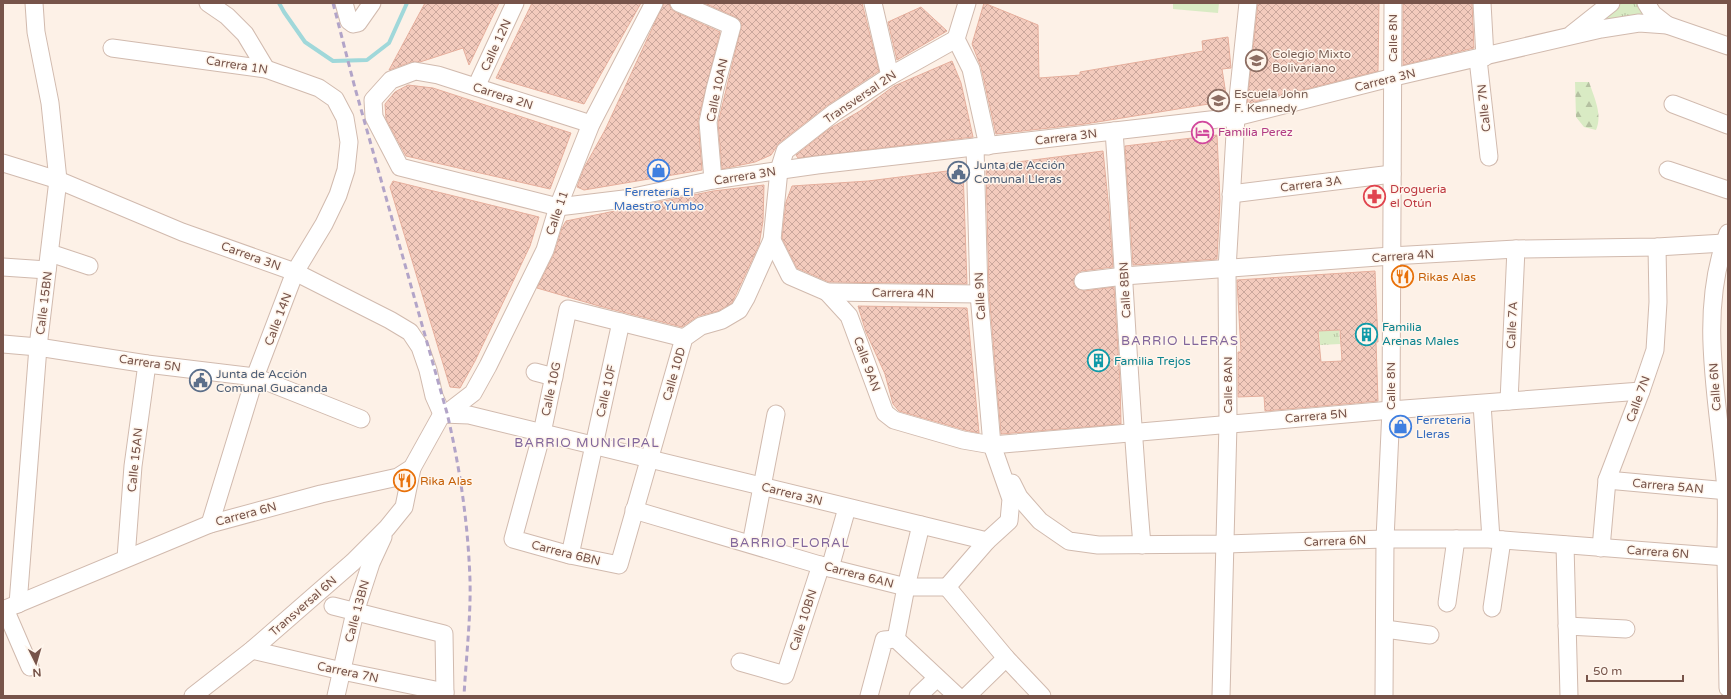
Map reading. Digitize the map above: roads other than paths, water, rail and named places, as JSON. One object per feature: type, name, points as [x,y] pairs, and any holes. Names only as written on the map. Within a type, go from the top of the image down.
[{"type":"street","name":"Calle 15BN","points":[[9,608],[58,180],[50,103],[36,32],[34,3]]},
{"type":"street","points":[[208,3],[227,16],[245,34],[266,69]]},
{"type":"street","points":[[344,3],[349,21],[353,24],[358,23],[372,3]]},
{"type":"street","name":"Calle 12N","points":[[476,87],[515,3]]},
{"type":"street","name":"Calle 11","points":[[445,414],[473,393],[488,366],[544,250],[558,208],[591,124],[654,3]]},
{"type":"street","name":"Calle 10AN","points":[[679,3],[732,26],[714,89],[708,122],[713,180]]},
{"type":"street","points":[[873,3],[890,76]]},
{"type":"street","points":[[956,38],[967,3]]},
{"type":"street","name":"Calle 8AN","points":[[1221,696],[1228,424],[1227,269],[1236,117],[1248,3]]},
{"type":"street","name":"Calle 8N","points":[[1384,696],[1385,540],[1391,410],[1391,256],[1394,77],[1393,3]]},
{"type":"street","name":"Calle 7N","points":[[1482,3],[1482,58],[1489,157]]},
{"type":"street","points":[[1565,38],[1611,3]]},
{"type":"street","points":[[1646,3],[1653,14],[1667,26]]},
{"type":"street","name":"Carrera 3N","points":[[400,167],[558,208],[624,198],[713,180],[779,170],[1236,117],[1394,77],[1565,38],[1639,23],[1667,26],[1728,46]]},
{"type":"street","name":"Transversal 2N","points":[[779,170],[785,151],[835,112],[890,76],[956,38]]},
{"type":"street","name":"Calle 9N","points":[[956,38],[971,69],[981,146],[979,294],[992,445]]},
{"type":"street","name":"Carrera 1N","points":[[112,48],[266,69],[319,88],[335,99],[345,118]]},
{"type":"street","name":"Carrera 2N","points":[[400,167],[374,117],[373,100],[391,80],[415,72],[438,75],[591,124]]},
{"type":"street","points":[[1673,104],[1728,125]]},
{"type":"street","name":"Calle 14N","points":[[210,524],[255,377],[295,272],[324,224],[338,195],[346,170],[349,142],[345,118]]},
{"type":"street","name":"Calle 8BN","points":[[1114,131],[1124,276],[1132,432],[1142,545]]},
{"type":"street","name":"Carrera 3N","points":[[3,163],[58,180],[182,232],[295,272],[410,332],[420,348],[428,370],[434,396],[445,414],[469,415],[921,526],[992,536]]},
{"type":"street","name":"Calle 10D","points":[[619,565],[639,512],[654,460],[684,338],[701,326],[722,320],[739,310],[746,298],[772,240],[779,170]]},
{"type":"street","points":[[1668,170],[1728,190]]},
{"type":"street","name":"Carrera 3A","points":[[1231,194],[1392,174]]},
{"type":"street","name":"Carrera 4N","points":[[1083,281],[1124,276],[1391,256],[1516,249],[1657,247],[1726,237]]},
{"type":"street","name":"Calle 6N","points":[[1726,237],[1713,293],[1712,334],[1715,394],[1727,491],[1726,557],[1728,688]]},
{"type":"street","name":"Calle 9AN","points":[[772,240],[790,276],[827,292],[849,316],[885,413],[894,420],[963,440],[992,445]]},
{"type":"street","name":"Calle 7N","points":[[1601,548],[1607,480],[1655,350],[1658,302],[1657,247]]},
{"type":"street","name":"Calle 7A","points":[[1509,401],[1516,249]]},
{"type":"street","points":[[50,253],[89,266]]},
{"type":"street","points":[[3,266],[47,270]]},
{"type":"street","name":"Carrera 4N","points":[[827,292],[979,294]]},
{"type":"street","name":"Calle 10G","points":[[513,539],[542,433],[568,309],[622,322]]},
{"type":"street","points":[[622,322],[684,338]]},
{"type":"street","name":"Calle 10F","points":[[570,555],[622,322]]},
{"type":"street","name":"Carrera 5N","points":[[3,344],[38,347],[147,364],[255,377],[361,419]]},
{"type":"street","name":"Calle 15AN","points":[[126,558],[133,466],[147,364]]},
{"type":"street","points":[[535,372],[554,377]]},
{"type":"street","name":"Carrera 5N","points":[[992,445],[1391,410],[1641,391]]},
{"type":"street","points":[[1482,404],[1497,540],[1492,608]]},
{"type":"street","points":[[412,468],[445,414]]},
{"type":"street","points":[[751,544],[776,414]]},
{"type":"street","points":[[992,445],[1011,499],[1009,521],[992,536],[947,587],[1006,658],[1042,696]]},
{"type":"street","name":"Carrera 6N","points":[[992,445],[1019,497],[1040,522],[1069,541],[1098,545],[1142,545],[1456,539],[1497,540],[1726,557]]},
{"type":"street","name":"Carrera 6N","points":[[9,608],[210,524],[321,494],[398,477],[412,468]]},
{"type":"street","name":"Transversal 6N","points":[[200,693],[353,562],[387,528],[404,507],[412,468]]},
{"type":"street","name":"Carrera 5AN","points":[[1607,480],[1727,491]]},
{"type":"street","name":"Calle 10BN","points":[[740,662],[785,675],[847,508]]},
{"type":"street","name":"Carrera 6AN","points":[[639,512],[825,566],[906,587],[947,587]]},
{"type":"street","points":[[896,639],[906,587],[921,526]]},
{"type":"street","name":"Calle 13BN","points":[[336,696],[355,612],[371,563],[387,528]]},
{"type":"street","name":"Carrera 6BN","points":[[513,539],[570,555],[619,565]]},
{"type":"street","points":[[1447,602],[1456,539]]},
{"type":"street","points":[[1565,546],[1569,696]]},
{"type":"street","points":[[333,606],[444,634],[445,694]]},
{"type":"street","points":[[9,608],[30,667]]},
{"type":"street","points":[[1567,626],[1626,629]]},
{"type":"street","points":[[1385,629],[1430,635]]},
{"type":"street","points":[[869,696],[884,640],[896,639],[957,696]]},
{"type":"street","name":"Carrera 7N","points":[[252,650],[445,694]]},
{"type":"street","points":[[967,696],[1006,658]]},
{"type":"street","points":[[918,696],[938,678]]},
{"type":"waterway","points":[[279,3],[305,42],[333,61],[367,60],[389,43],[407,3]]},
{"type":"railway","points":[[333,3],[355,88],[447,413],[456,454],[463,496],[470,580],[469,623],[464,696]]},
{"type":"place","name":"Colegio Mixto Bolivariano","points":[[1256,61]]},
{"type":"place","name":"Escuela John F. Kennedy","points":[[1218,101]]},
{"type":"place","name":"Familia Perez","points":[[1202,132]]},
{"type":"place","name":"Ferretería El Maestro Yumbo","points":[[659,171]]},
{"type":"place","name":"Junta de Acción Comunal Lleras","points":[[958,172]]},
{"type":"place","name":"Drogueria el Otún","points":[[1374,196]]},
{"type":"place","name":"Rikas Alas","points":[[1402,277]]},
{"type":"place","name":"Familia Arenas Males","points":[[1366,334]]},
{"type":"place","name":"Familia Trejos","points":[[1099,361]]},
{"type":"place","name":"Junta de Acción Comunal Guacanda","points":[[201,381]]},
{"type":"place","name":"Ferreteria Lleras","points":[[1401,427]]},
{"type":"place","name":"Rika Alas","points":[[404,481]]},
{"type":"district","name":"BARRIO LLERAS","points":[[1180,340]]},
{"type":"district","name":"BARRIO MUNICIPAL","points":[[587,442]]},
{"type":"district","name":"BARRIO FLORAL","points":[[790,542]]}]
